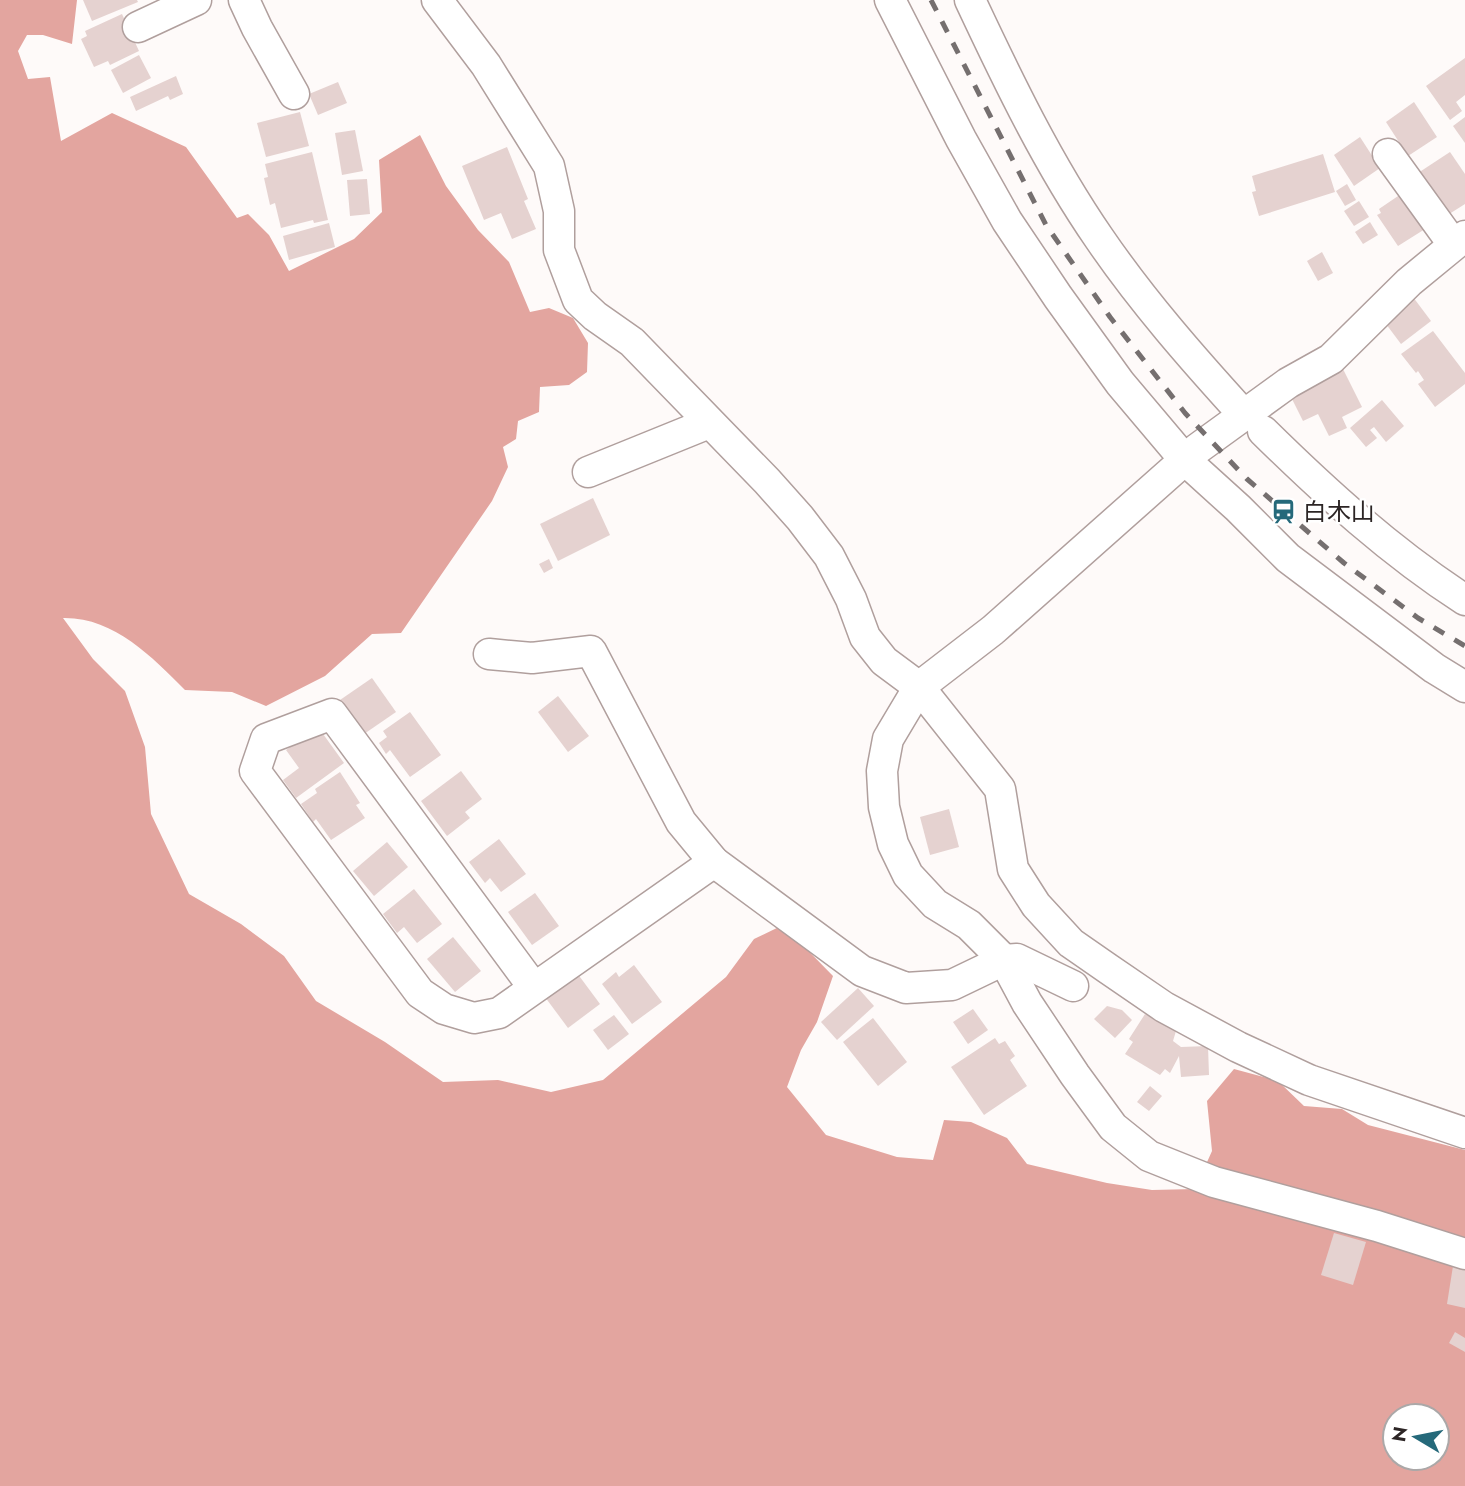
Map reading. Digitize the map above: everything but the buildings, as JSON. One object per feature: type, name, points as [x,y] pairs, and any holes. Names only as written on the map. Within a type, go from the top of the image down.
[{"type":"street","points":[[138,27],[196,0]]},
{"type":"street","points":[[244,0],[294,94]]},
{"type":"street","points":[[437,0],[486,65],[548,166],[559,211],[559,250],[578,300],[595,316],[632,342],[800,518],[829,556],[851,599],[865,637],[884,661],[919,687],[1000,789],[1013,869],[1036,905],[1071,943],[1164,1007],[1238,1047],[1310,1080],[1465,1133]]},
{"type":"street","points":[[890,0],[961,139],[1007,221],[1120,383],[1185,460],[1288,558],[1434,668],[1465,687]]},
{"type":"street","points":[[970,0],[1007,80],[1098,238],[1191,357],[1254,423],[1354,517],[1432,578],[1465,600]]},
{"type":"street","points":[[1388,154],[1459,240],[1409,282],[1331,359],[1288,383],[1254,423],[1185,460],[993,630],[919,687],[888,739],[882,771],[884,807],[893,844],[908,875],[935,904],[969,925],[1004,960],[1027,1003],[1090,1096],[1113,1127],[1149,1156],[1214,1182],[1377,1226],[1465,1254]]},
{"type":"street","points":[[588,472],[709,423]]},
{"type":"street","points":[[489,654],[531,659],[591,651],[681,822],[713,862],[784,911],[862,971],[905,988],[952,985],[1004,960],[1017,959],[1073,986]]},
{"type":"street","points":[[534,988],[332,714],[266,738],[255,771],[420,993],[444,1009],[474,1018],[499,1013],[713,862]]},
{"type":"shaded area","points":[[0,0],[77,0],[72,44],[43,35],[27,35],[18,51],[28,79],[50,77],[61,141],[112,113],[186,147],[237,218],[248,214],[269,235],[289,271],[354,239],[382,212],[379,160],[420,135],[446,186],[478,230],[509,262],[530,312],[549,308],[573,318],[588,343],[587,372],[569,385],[540,387],[539,412],[518,421],[516,439],[503,447],[508,467],[492,501],[401,633],[372,634],[325,676],[266,706],[232,692],[185,690],[131,641],[99,624],[82,619],[63,618],[93,659],[125,691],[145,747],[151,814],[189,894],[241,924],[284,956],[316,1001],[385,1042],[443,1082],[498,1080],[551,1092],[603,1080],[726,977],[754,939],[783,925],[833,976],[817,1022],[801,1050],[787,1087],[826,1135],[897,1157],[933,1160],[944,1120],[971,1122],[1007,1138],[1027,1164],[1107,1183],[1152,1190],[1195,1189],[1212,1151],[1207,1101],[1234,1069],[1278,1081],[1304,1106],[1342,1109],[1368,1125],[1465,1150],[1465,1486],[0,1486]]},
{"type":"railway","points":[[931,0],[1046,225],[1110,317],[1185,413],[1247,479],[1344,563],[1418,618],[1465,646]]},
{"type":"place","name":"白木山","points":[[1283,511]]}]
